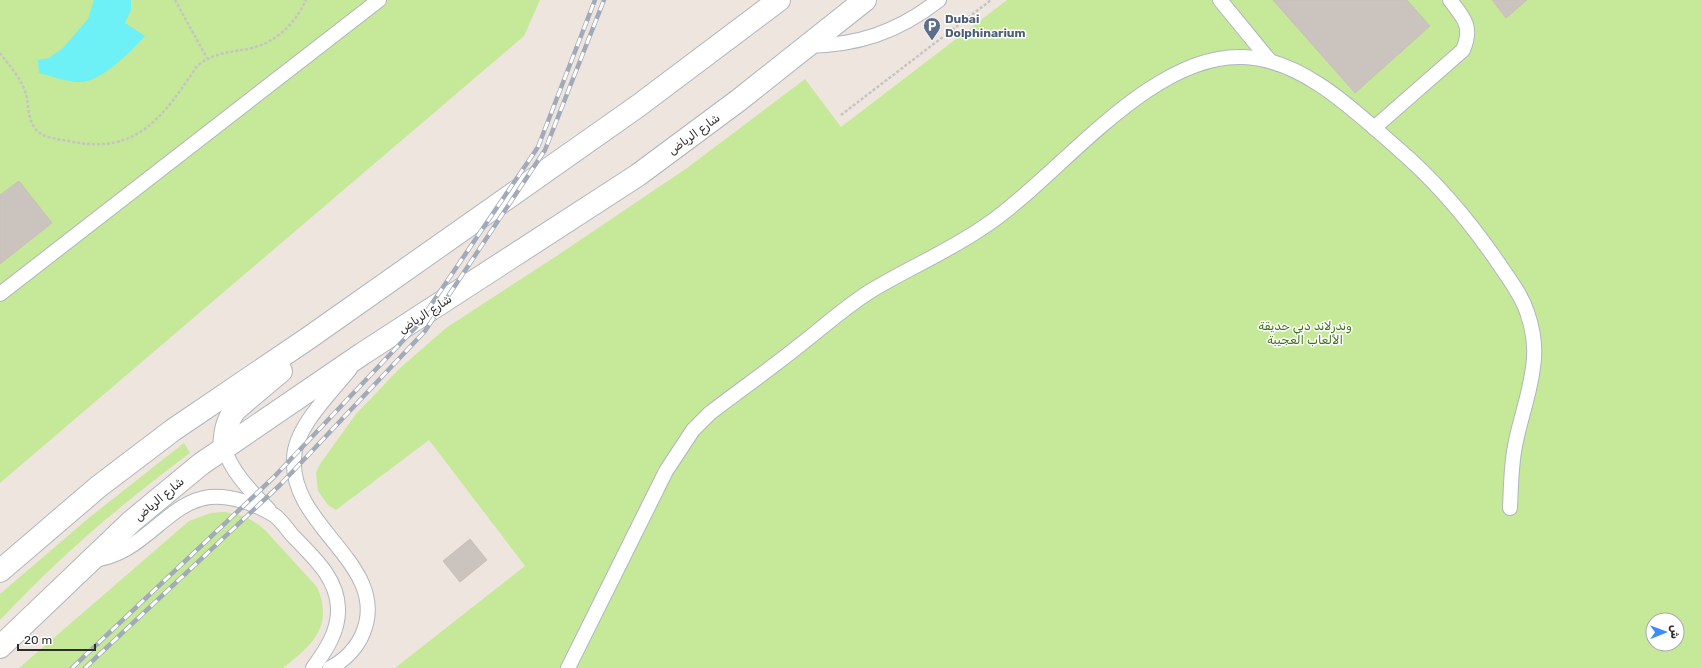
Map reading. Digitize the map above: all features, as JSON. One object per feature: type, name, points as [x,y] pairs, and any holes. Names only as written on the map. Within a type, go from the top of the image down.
[{"type":"main road","points":[[0,571],[98,487],[135,458],[310,337],[638,106],[779,0]]},
{"type":"main road","name":"شارع الرياض","points":[[0,647],[91,560],[155,502],[224,448],[362,354],[638,175],[739,100],[805,46],[866,0]]},
{"type":"main road","points":[[224,448],[226,426],[235,410],[298,355],[310,337]]},
{"type":"lane","points":[[0,294],[379,0]]},
{"type":"lane","points":[[805,46],[851,43],[873,37],[896,28],[916,17],[939,0]]},
{"type":"lane","points":[[1220,0],[1270,60]]},
{"type":"lane","points":[[1374,128],[1463,50],[1468,38],[1467,25],[1461,14],[1450,0]]},
{"type":"lane","points":[[568,668],[666,471],[693,430],[710,413],[868,293],[926,262],[988,224],[1026,194],[1089,136],[1156,85],[1189,68],[1215,59],[1243,57],[1270,60],[1295,69],[1318,84],[1374,128],[1436,184],[1478,233],[1515,287],[1527,311],[1533,338],[1534,365],[1515,447],[1510,508]]},
{"type":"lane","points":[[330,668],[338,664],[360,641],[367,624],[369,606],[365,588],[357,572],[317,521],[302,498],[295,479],[294,458],[299,437],[310,419],[362,354]]},
{"type":"lane","points":[[224,448],[227,459],[234,471],[324,569],[334,587],[338,607],[336,628],[327,647],[313,668]]},
{"type":"lane","points":[[91,560],[108,558],[124,551],[177,511],[193,502],[210,497],[227,498],[244,502],[274,515]]},
{"type":"path","points":[[175,0],[207,58]]},
{"type":"path","points":[[0,53],[18,77],[25,90],[29,105],[29,116],[34,127],[43,135],[82,144],[106,144],[129,140],[149,128],[197,66],[207,58],[218,53],[252,48],[268,43],[283,32],[295,19],[306,0]]},
{"type":"path","points":[[842,115],[991,0]]},
{"type":"green space","points":[[0,0],[540,0],[524,36],[0,483]]},
{"type":"green space","name":"وندرلاند دبي حديقة الألعاب العجيبة","points":[[1007,0],[1701,0],[1701,668],[395,668],[525,566],[429,440],[336,510],[328,505],[318,491],[316,473],[320,464],[356,414],[399,369],[446,328],[687,168],[805,79],[841,127]]},
{"type":"green space","points":[[184,443],[190,453],[91,532],[45,574],[0,620],[0,594],[90,517]]},
{"type":"green space","points":[[223,512],[240,515],[260,526],[317,587],[322,601],[323,613],[317,634],[303,651],[283,668],[19,668],[189,521],[211,513]]},
{"type":"water","points":[[94,0],[131,0],[131,10],[125,23],[145,36],[115,65],[106,72],[88,81],[70,81],[39,73],[38,60],[49,58],[63,48],[88,19]]},
{"type":"building","points":[[1273,0],[1407,0],[1430,26],[1355,93]]},
{"type":"building","points":[[1492,0],[1527,0],[1506,18]]},
{"type":"building","points":[[19,181],[52,223],[0,264],[0,195]]},
{"type":"building","points":[[470,539],[487,560],[460,582],[443,561]]},
{"type":"railway","points":[[72,668],[273,478],[416,327],[538,147],[595,0]]},
{"type":"railway","points":[[85,668],[280,485],[425,331],[545,150],[604,0]]},
{"type":"place","name":"Dubai Dolphinarium","points":[[932,41]]}]
